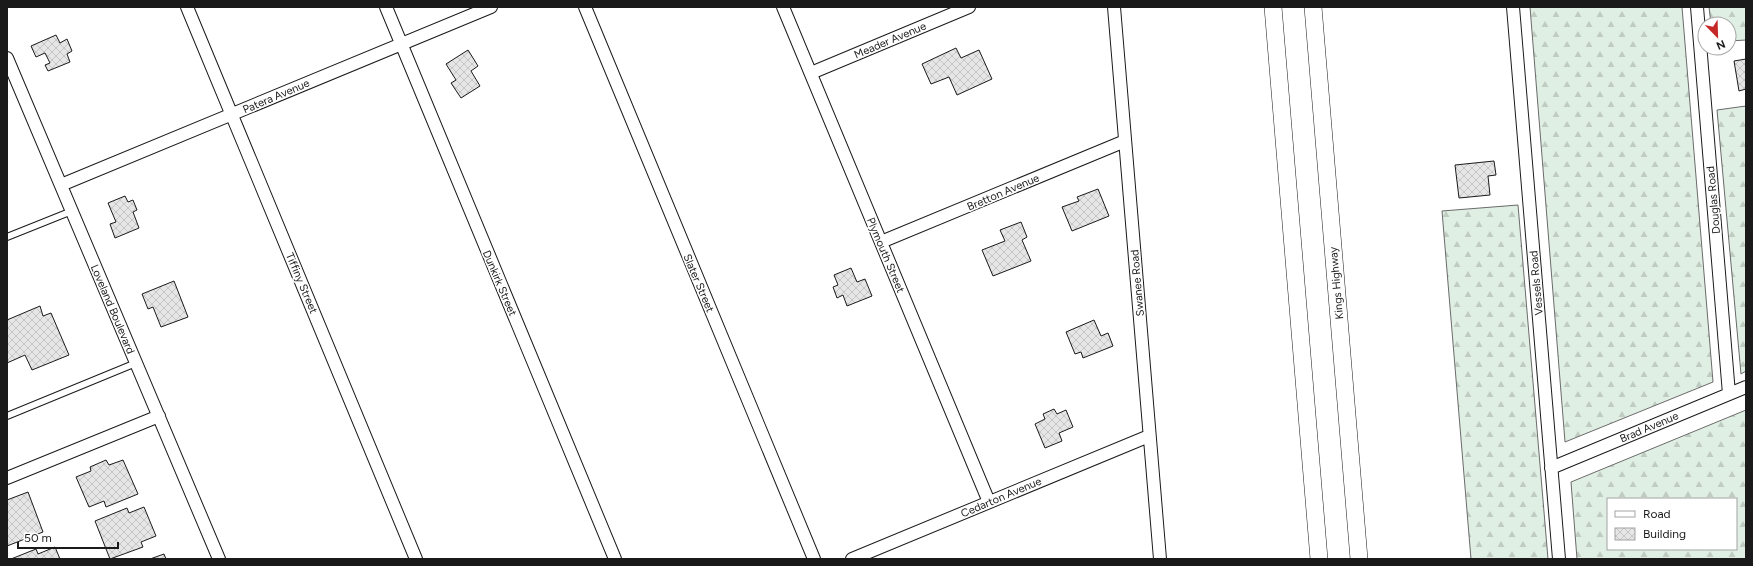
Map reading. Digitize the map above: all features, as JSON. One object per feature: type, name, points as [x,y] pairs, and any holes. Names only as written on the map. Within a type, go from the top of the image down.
[{"type":"main road","points":[[1273,7],[1319,559]]},
{"type":"main road","name":"Kings Highway","points":[[1313,7],[1359,559]]},
{"type":"street","name":"Tiffiny Street","points":[[187,7],[416,559]]},
{"type":"street","name":"Dunkirk Street","points":[[386,7],[615,559]]},
{"type":"street","name":"Patera Avenue","points":[[61,185],[490,7]]},
{"type":"street","name":"Slater Street","points":[[585,7],[814,559]]},
{"type":"street","name":"Plymouth Street","points":[[783,7],[989,502]]},
{"type":"street","name":"Meader Avenue","points":[[811,73],[970,7]]},
{"type":"street","name":"Swanee Road","points":[[1114,7],[1160,559]]},
{"type":"street","name":"Vessels Road","points":[[1513,7],[1559,559]]},
{"type":"street","name":"Douglas Road","points":[[1697,7],[1729,394]]},
{"type":"street","name":"Loveland Boulevard","points":[[7,58],[219,559]]},
{"type":"street","name":"Bretton Avenue","points":[[881,242],[1125,141]]},
{"type":"street","name":"Brad Avenue","points":[[1551,468],[1746,387]]},
{"type":"street","points":[[7,478],[159,416]]},
{"type":"street","name":"Cedarton Avenue","points":[[852,559],[1150,436]]},
{"type":"lane","points":[[7,238],[72,211]]},
{"type":"lane","points":[[7,416],[136,363]]},
{"type":"green space","points":[[1530,7],[1682,7],[1713,382],[1565,442]]},
{"type":"green space","points":[[1709,7],[1746,7],[1746,40],[1737,41],[1737,16],[1710,16]]},
{"type":"green space","points":[[1746,106],[1746,371],[1741,374],[1717,110]]},
{"type":"green space","points":[[1518,205],[1548,559],[1471,559],[1442,211]]},
{"type":"green space","points":[[1746,410],[1746,559],[1577,559],[1571,482]]},
{"type":"building","points":[[56,35],[60,43],[67,39],[72,51],[67,54],[70,62],[48,71],[45,65],[50,63],[45,53],[36,57],[31,46]]},
{"type":"building","points":[[956,48],[961,58],[979,50],[992,79],[957,95],[949,77],[931,84],[922,64]]},
{"type":"building","points":[[468,50],[478,66],[471,71],[480,86],[461,98],[451,83],[456,80],[446,64]]},
{"type":"building","points":[[1746,59],[1746,89],[1739,91],[1734,61]]},
{"type":"building","points":[[1494,161],[1496,175],[1488,176],[1490,195],[1459,198],[1455,165]]},
{"type":"building","points":[[1098,189],[1109,216],[1072,231],[1062,207],[1079,201],[1077,197]]},
{"type":"building","points":[[125,196],[128,202],[133,200],[137,210],[133,212],[139,228],[115,238],[110,224],[116,222],[108,203]]},
{"type":"building","points":[[1021,222],[1027,237],[1022,240],[1031,261],[993,276],[982,250],[1005,241],[1000,230]]},
{"type":"building","points":[[851,268],[857,282],[865,279],[872,296],[847,306],[843,295],[837,298],[833,287],[838,285],[834,275]]},
{"type":"building","points":[[174,281],[188,317],[161,327],[153,307],[148,309],[142,294]]},
{"type":"building","points":[[40,306],[43,316],[51,313],[69,355],[32,370],[25,355],[7,363],[7,320]]},
{"type":"building","points":[[1094,320],[1101,336],[1108,333],[1113,346],[1083,358],[1081,352],[1075,354],[1066,332]]},
{"type":"building","points":[[1054,409],[1057,414],[1066,410],[1073,427],[1059,433],[1062,441],[1045,448],[1035,424],[1045,419],[1043,414]]},
{"type":"building","points":[[106,460],[109,465],[123,460],[138,494],[106,507],[104,501],[89,507],[76,477],[91,471],[90,467]]},
{"type":"building","points":[[28,492],[43,532],[7,546],[7,500]]},
{"type":"building","points":[[144,507],[156,536],[141,542],[143,547],[110,559],[95,521],[127,508],[129,513]]},
{"type":"building","points":[[55,547],[60,559],[11,559],[36,549],[38,554]]},
{"type":"building","points":[[164,554],[166,559],[150,559]]}]
